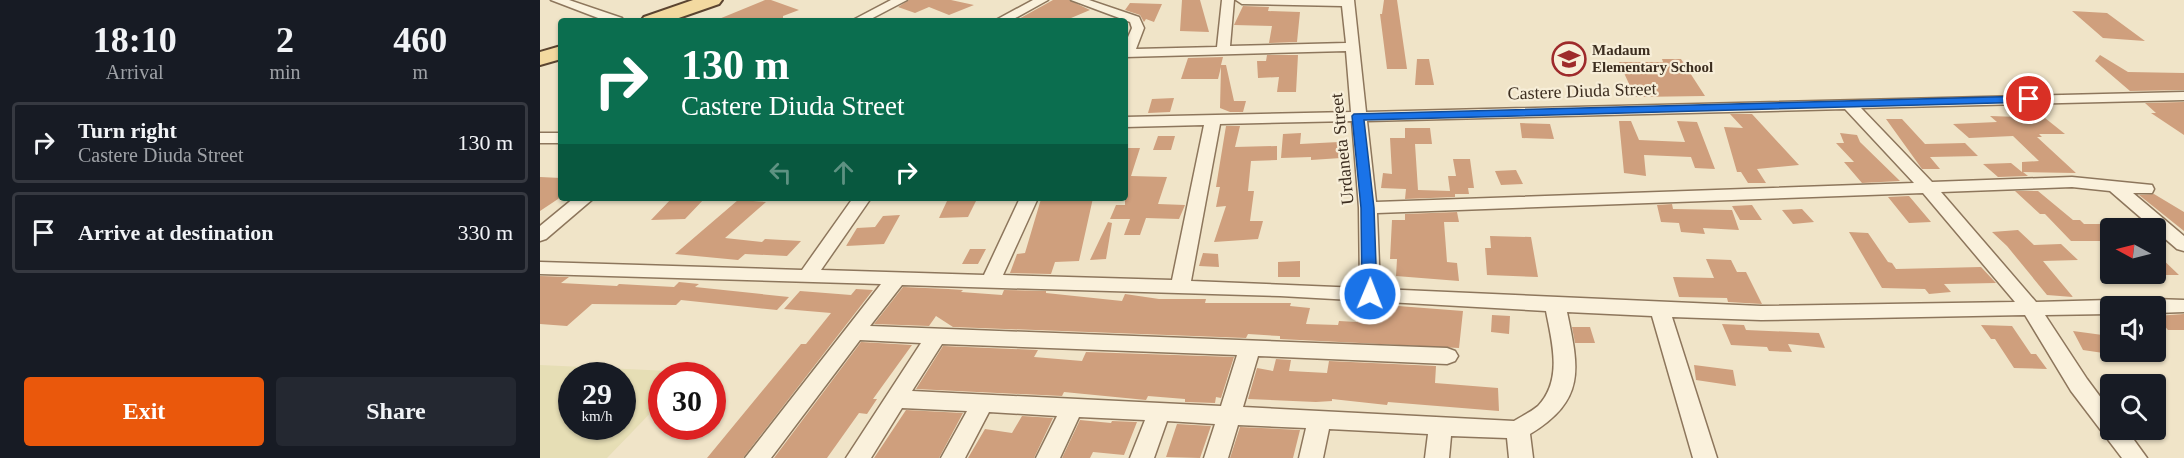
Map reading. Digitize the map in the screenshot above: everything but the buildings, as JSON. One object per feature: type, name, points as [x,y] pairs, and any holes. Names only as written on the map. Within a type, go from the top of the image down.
[{"type":"main road","points":[[660,18],[712,0]]},
{"type":"main road","points":[[540,59],[558,53]]},
{"type":"street","points":[[557,0],[609,18]]},
{"type":"street","points":[[863,18],[901,0]]},
{"type":"street","points":[[1077,0],[1135,20],[1138,28],[1128,51]]},
{"type":"street","points":[[1223,50],[1228,0]]},
{"type":"street","points":[[1242,0],[1348,1]]},
{"type":"street","points":[[1006,18],[1037,1]]},
{"type":"street","name":"Urdaneta Street","points":[[1348,1],[1368,208],[1370,294]]},
{"type":"street","points":[[1128,53],[1352,47]]},
{"type":"street","name":"Castere Diuda Street","points":[[1128,122],[2184,96]]},
{"type":"street","points":[[1848,103],[1928,188],[2030,308],[2079,385],[2100,412]]},
{"type":"street","points":[[1180,287],[1213,120]]},
{"type":"street","points":[[540,138],[558,138]]},
{"type":"street","points":[[1368,208],[2072,182],[2146,189]]},
{"type":"street","points":[[2117,188],[2184,245]]},
{"type":"street","points":[[540,235],[581,201]]},
{"type":"street","points":[[807,276],[860,201]]},
{"type":"street","points":[[992,281],[1028,201]]},
{"type":"street","points":[[540,268],[1370,294],[1660,310],[1807,313],[2100,306]]},
{"type":"street","points":[[757,458],[896,279]]},
{"type":"street","points":[[898,399],[1518,430],[1546,412],[1562,387],[1566,370],[1555,304]]},
{"type":"street","points":[[2166,306],[2180,306]]},
{"type":"street","points":[[1660,310],[1705,458]]},
{"type":"street","points":[[854,333],[1447,356]]},
{"type":"street","points":[[858,458],[898,399],[936,336]]},
{"type":"street","points":[[1216,458],[1250,348]]},
{"type":"street","points":[[953,458],[983,403]]},
{"type":"street","points":[[1048,458],[1072,408]]},
{"type":"street","points":[[1142,458],[1159,412]]},
{"type":"street","points":[[1311,458],[1319,420]]},
{"type":"street","points":[[1437,458],[1440,427]]},
{"type":"street","points":[[1518,430],[1521,458]]},
{"type":"street","points":[[2122,440],[2135,458]]},
{"type":"shaded area","points":[[540,365],[558,366],[558,440],[624,440],[607,458],[540,458]]},
{"type":"shaded area","points":[[636,369],[648,370],[648,415],[636,428]]},
{"type":"place","name":"Madaum Elementary School","points":[[1569,59]]},
{"type":"route","points":[[1370,294],[1371,252],[1358,116],[2029,99]]}]
